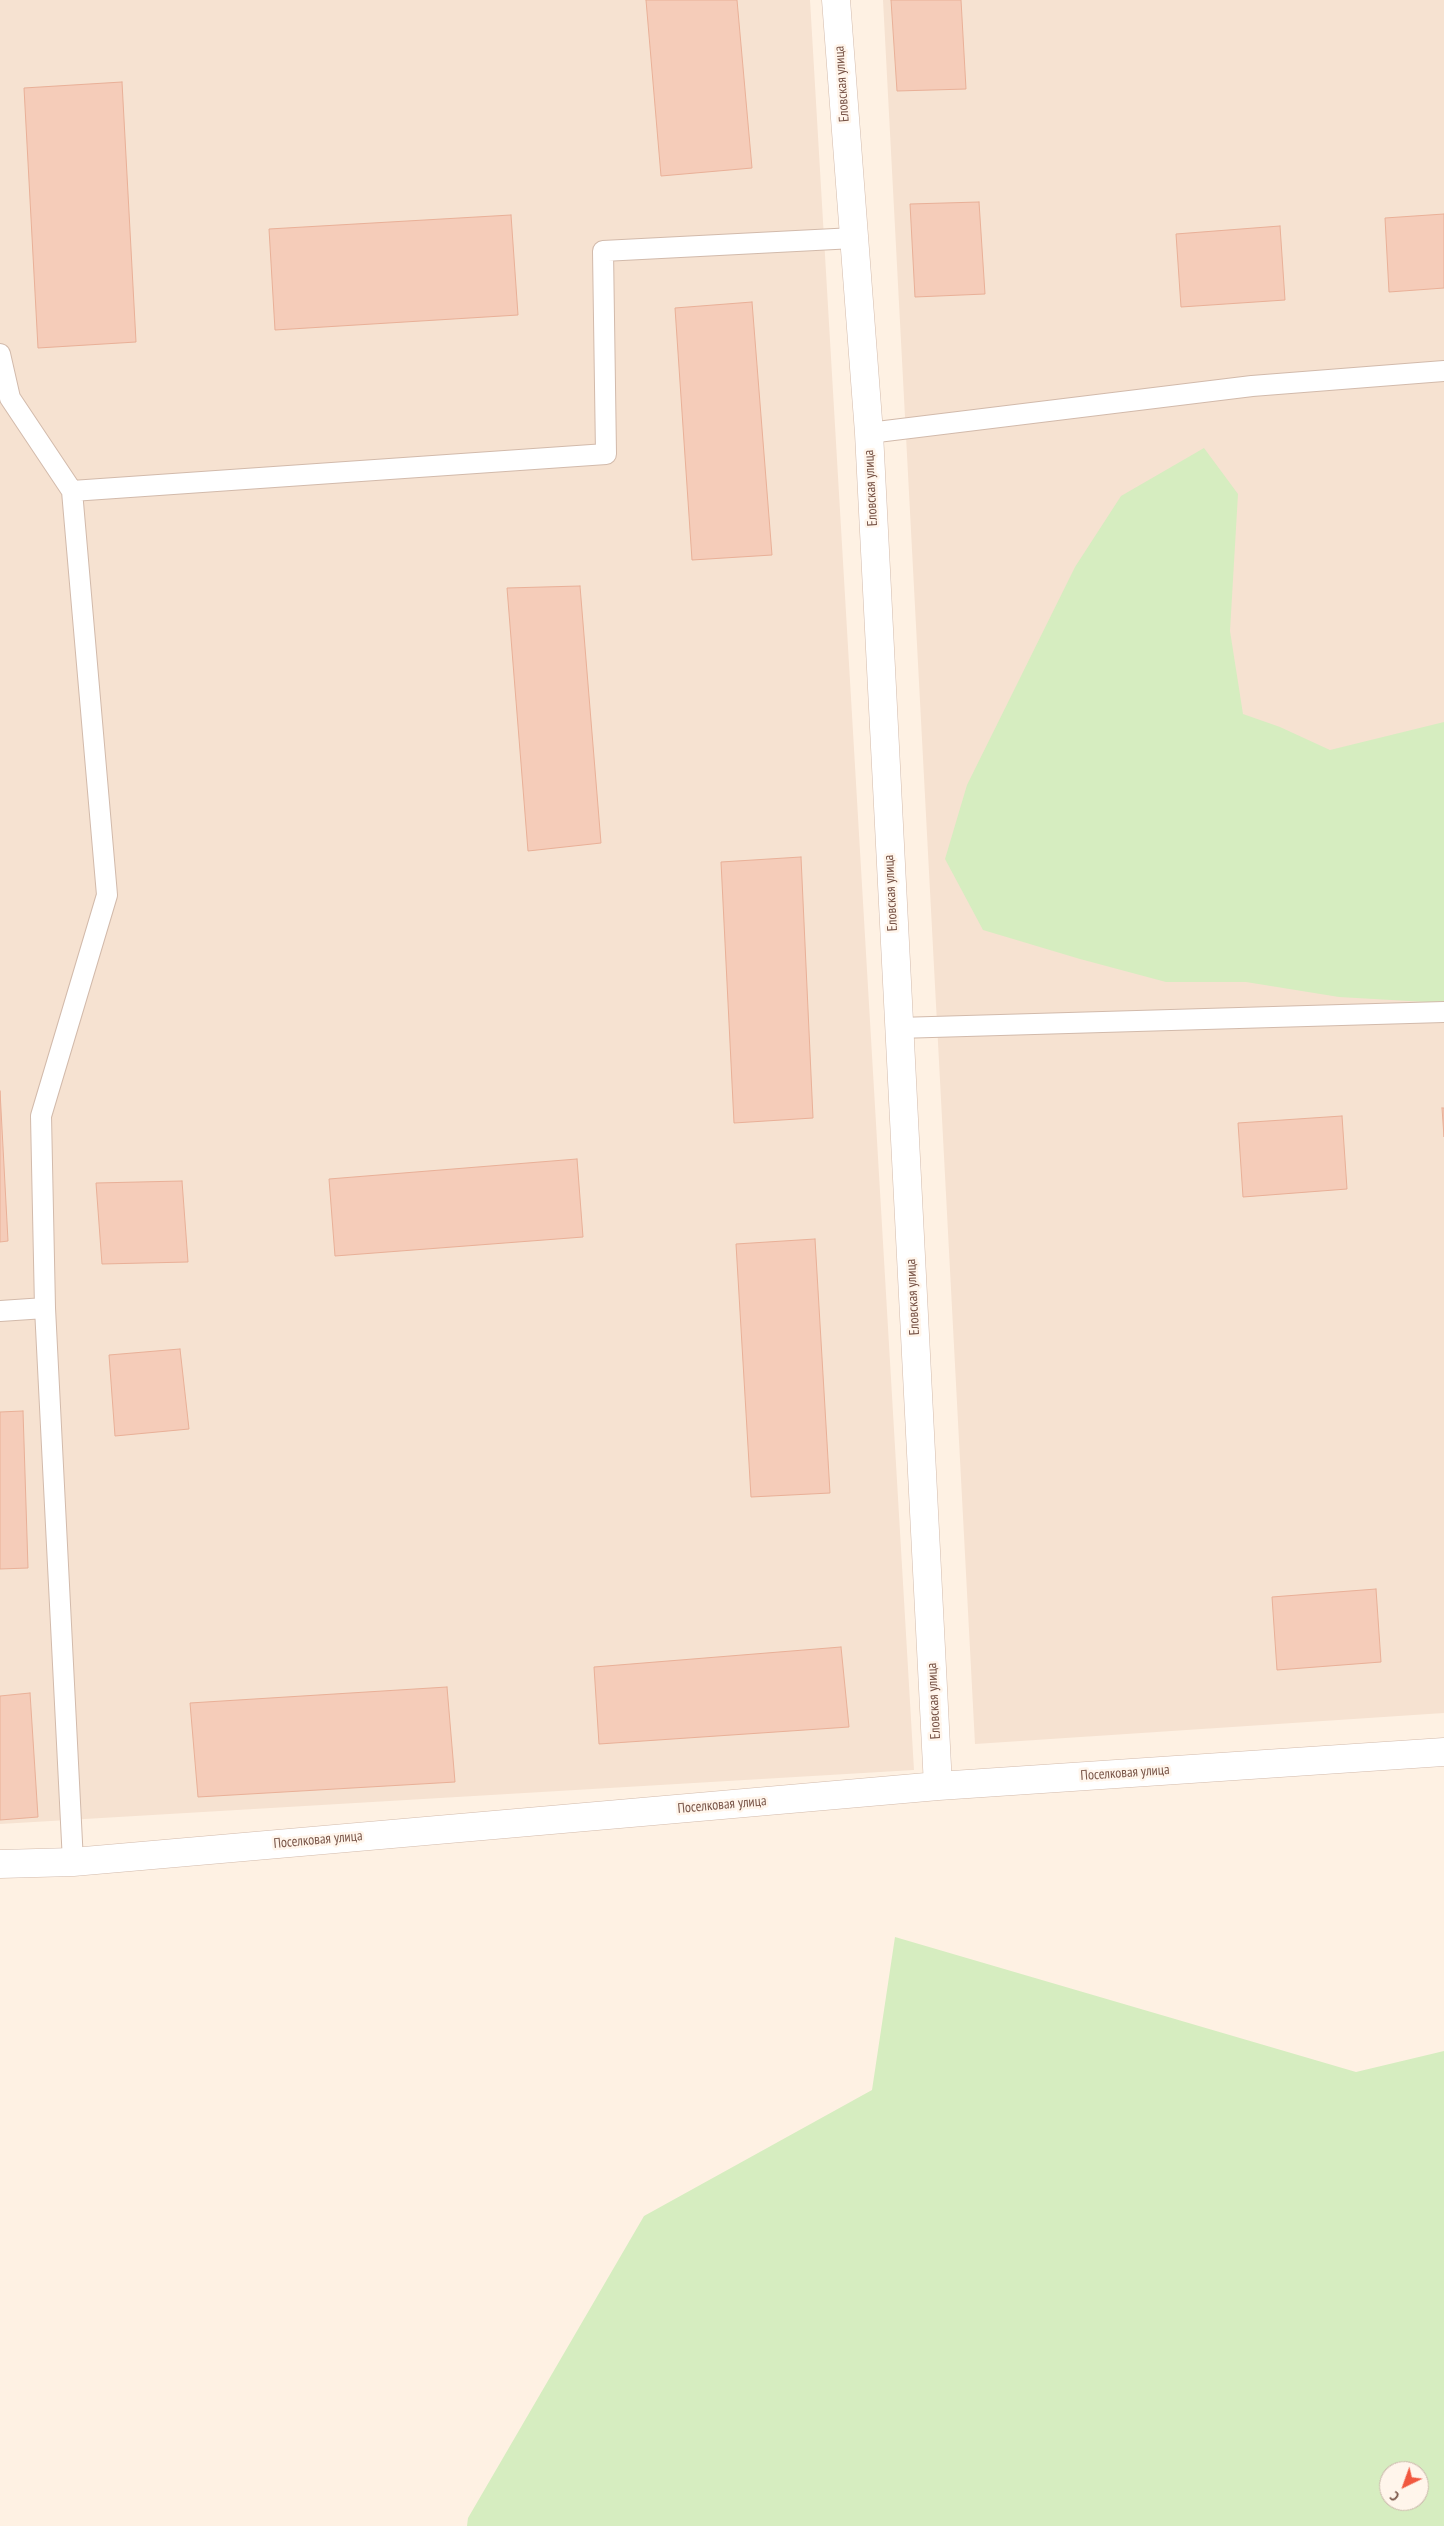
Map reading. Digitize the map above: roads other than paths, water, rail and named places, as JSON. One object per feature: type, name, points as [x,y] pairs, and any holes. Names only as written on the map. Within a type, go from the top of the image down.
[{"type":"street","name":"Еловская улица","points":[[836,0],[869,432],[938,1786]]},
{"type":"street","name":"Поселковая улица","points":[[0,1864],[73,1862],[938,1786],[1444,1752]]},
{"type":"lane","points":[[72,491],[606,454],[603,251],[854,238]]},
{"type":"lane","points":[[0,354],[10,398],[72,491],[107,895],[41,1116],[45,1308],[73,1862]]},
{"type":"lane","points":[[869,432],[1252,386],[1444,371]]},
{"type":"lane","points":[[898,1028],[1444,1012]]},
{"type":"lane","points":[[0,1311],[45,1308]]}]
